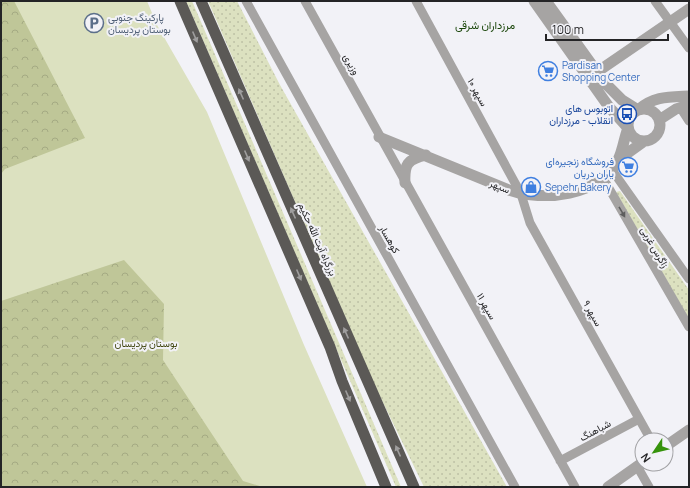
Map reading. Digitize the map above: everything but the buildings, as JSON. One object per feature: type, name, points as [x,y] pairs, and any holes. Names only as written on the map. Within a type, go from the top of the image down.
[{"type":"highway","points":[[180,1],[330,347],[342,381],[386,487]]},
{"type":"highway","name":"بزرگراه آیت الله حکیم","points":[[200,1],[414,487]]},
{"type":"street","name":"کوهسار","points":[[246,1],[515,487]]},
{"type":"street","name":"وزیری","points":[[305,1],[379,137]]},
{"type":"street","name":"سپهر ۱۰","points":[[416,1],[521,194]]},
{"type":"street","points":[[534,1],[609,107],[628,128],[633,138],[643,142],[649,141],[658,134],[660,129],[659,120],[655,114],[647,109],[638,110],[618,96],[605,83],[546,1]]},
{"type":"street","points":[[655,1],[689,48]]},
{"type":"street","points":[[597,72],[689,9]]},
{"type":"street","points":[[609,107],[615,110],[621,108],[622,104],[618,96]]},
{"type":"street","points":[[615,165],[628,128],[630,117],[650,101],[657,98],[689,96]]},
{"type":"street","points":[[675,97],[684,106],[689,121]]},
{"type":"street","points":[[659,120],[669,112],[684,106]]},
{"type":"street","name":"سپهر","points":[[379,137],[509,190],[521,194],[545,196],[566,194],[581,190],[603,178],[615,165],[643,142]]},
{"type":"street","name":"سپهر ۱۱","points":[[379,137],[575,487]]},
{"type":"street","points":[[405,183],[404,173],[407,163],[412,159],[426,155]]},
{"type":"street","name":"زاگرس غربی","points":[[615,165],[689,279]]},
{"type":"street","name":"زاگرس غربی","points":[[603,178],[689,327]]},
{"type":"street","name":"سپهر ۹","points":[[521,194],[531,225],[646,432]]},
{"type":"street","name":"شباهنگ","points":[[560,461],[639,419]]},
{"type":"street","points":[[674,440],[689,430]]},
{"type":"street","points":[[608,487],[634,469]]},
{"type":"street","points":[[643,472],[649,487]]},
{"type":"green space","name":"بوستان پردیسان","points":[[1,1],[147,1],[157,25],[207,112],[304,345],[367,487],[1,487]]},
{"type":"green space","points":[[1,1],[14,1],[85,138],[5,169],[1,174]]},
{"type":"green space","points":[[186,1],[192,1],[401,487],[396,487]]},
{"type":"green space","points":[[208,1],[237,1],[280,85],[507,487],[424,487],[373,382]]},
{"type":"green space","points":[[620,191],[689,290],[689,319],[616,192]]},
{"type":"green space","points":[[124,260],[164,304],[163,360],[243,481],[263,487],[1,487],[1,301]]},
{"type":"place","name":"پارکینگ جنوبی بوستان پردیسان","points":[[94,23]]},
{"type":"place","name":"Pardisan Shopping Center","points":[[548,71]]},
{"type":"place","name":"اتوبوس های انقلاب - مرزداران","points":[[627,114]]},
{"type":"place","name":"فروشگاه زنجیره‌ای یاران دریان","points":[[628,167]]},
{"type":"place","name":"Sepehr Bakery","points":[[531,187]]},
{"type":"district","name":"مرزداران شرقی","points":[[485,25]]}]
